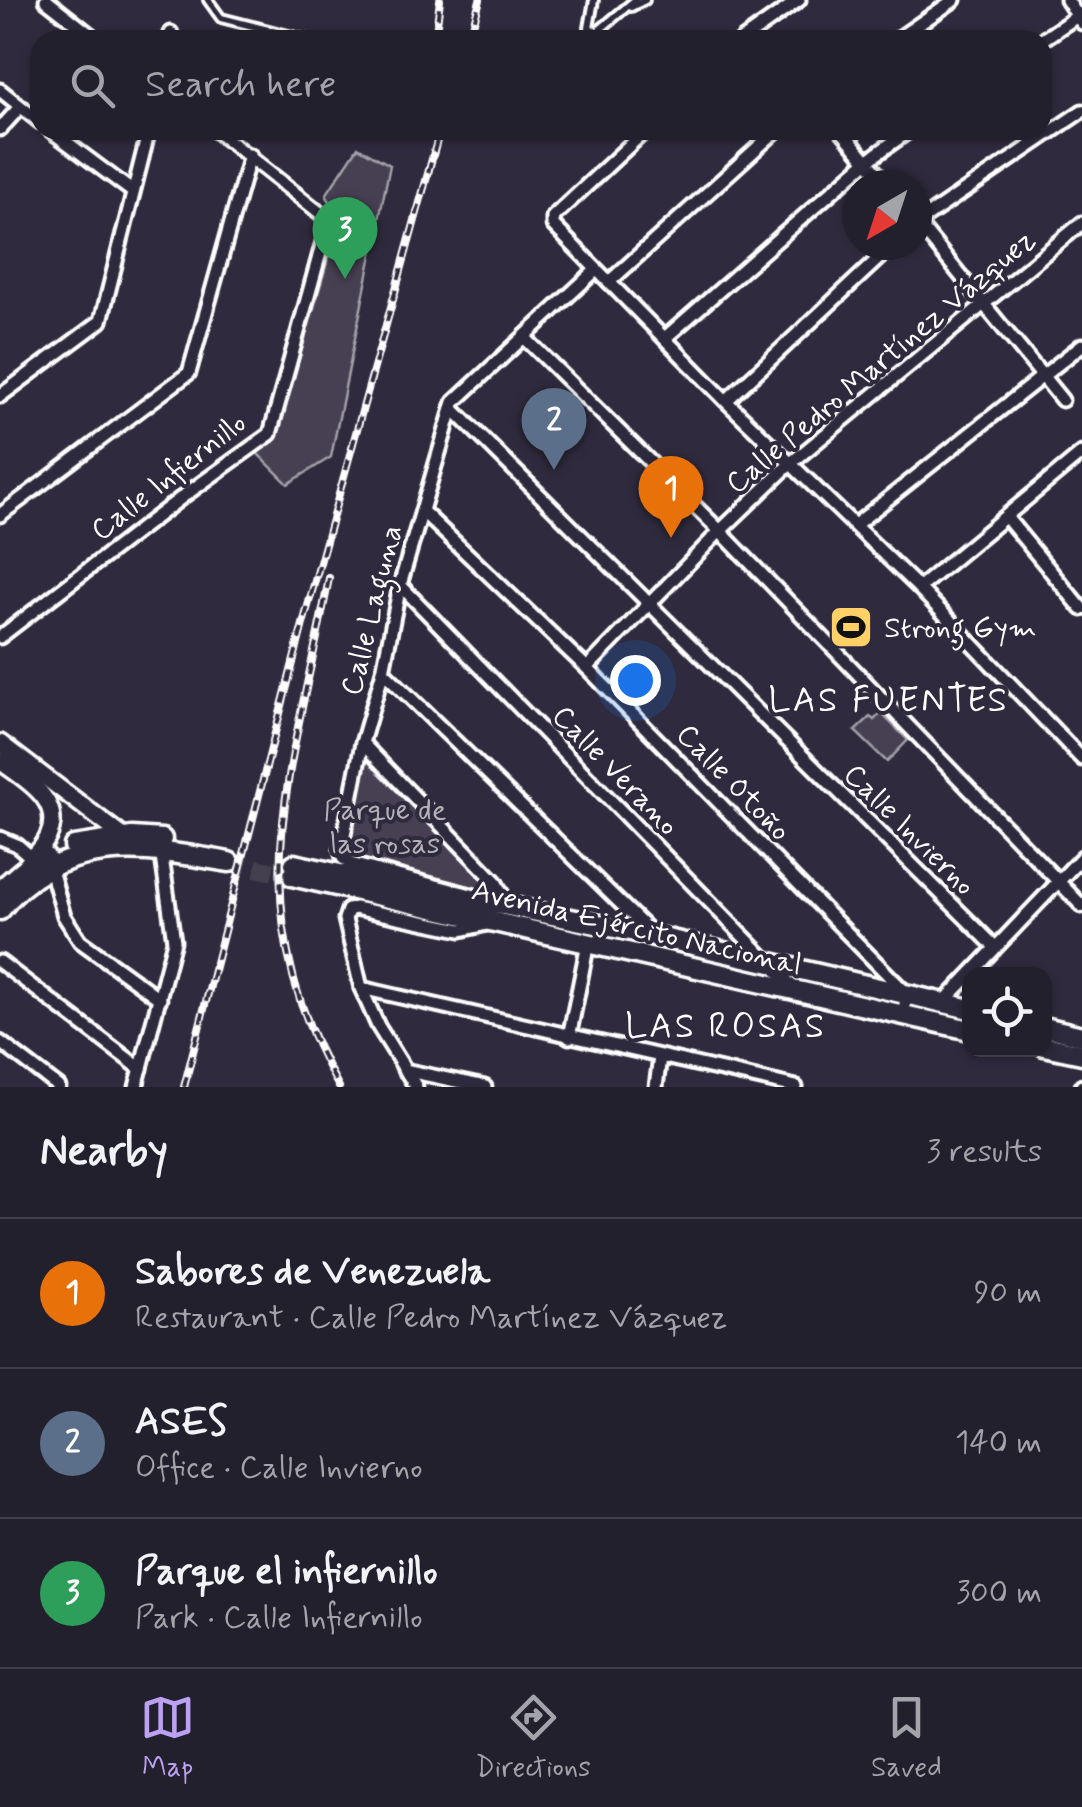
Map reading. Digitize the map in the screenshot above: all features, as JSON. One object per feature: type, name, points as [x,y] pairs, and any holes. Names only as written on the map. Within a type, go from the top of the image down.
[{"type":"main road","points":[[0,890],[27,864],[66,848],[125,838],[166,839],[231,856],[126,850],[69,858],[50,866],[0,910]]},
{"type":"main road","name":"Avenida Ejército Nacional","points":[[962,1008],[654,936],[293,870],[492,923],[962,1028]]},
{"type":"main road","points":[[1052,1030],[1082,1036]]},
{"type":"main road","points":[[1052,1048],[1082,1054]]},
{"type":"street","points":[[46,0],[84,30]]},
{"type":"street","points":[[754,29],[799,0]]},
{"type":"street","points":[[910,30],[954,0]]},
{"type":"street","points":[[1052,34],[1081,17],[1067,0]]},
{"type":"street","points":[[0,90],[30,114]]},
{"type":"street","points":[[0,129],[20,107]]},
{"type":"street","points":[[1052,131],[1082,111]]},
{"type":"street","points":[[63,140],[133,192]]},
{"type":"street","points":[[0,396],[100,321],[146,140]]},
{"type":"street","name":"Calle Infiernillo","points":[[0,637],[270,434],[329,220],[229,140]]},
{"type":"street","points":[[635,140],[553,217],[553,225],[726,402],[919,588],[1082,758]]},
{"type":"street","points":[[609,282],[766,140]]},
{"type":"street","points":[[848,140],[874,170]]},
{"type":"street","points":[[665,338],[866,161],[896,140]]},
{"type":"street","points":[[932,212],[1039,140]]},
{"type":"street","points":[[0,515],[188,374],[250,156]]},
{"type":"street","name":"Calle Pedro Martínez Vázquez","points":[[587,668],[791,463],[1082,223]]},
{"type":"street","points":[[932,240],[1062,400]]},
{"type":"street","points":[[726,402],[877,260]]},
{"type":"street","name":"Calle Laguna","points":[[506,906],[351,864],[343,858],[341,850],[400,586],[454,402],[596,270]]},
{"type":"street","points":[[524,338],[720,531],[1082,906]]},
{"type":"street","points":[[855,526],[1082,345]]},
{"type":"street","name":"Calle Invierno","points":[[452,408],[994,946]]},
{"type":"street","points":[[919,588],[1080,458]]},
{"type":"street","name":"Calle Otoño","points":[[422,511],[587,668],[906,994]]},
{"type":"street","points":[[1006,518],[1082,610]]},
{"type":"street","name":"Calle Verano","points":[[400,586],[797,991]]},
{"type":"street","points":[[384,671],[654,936]]},
{"type":"street","points":[[362,743],[494,882],[506,906]]},
{"type":"street","points":[[1,750],[125,838]]},
{"type":"street","points":[[0,838],[17,846],[27,864],[48,838],[52,821],[43,793],[1,750]]},
{"type":"street","points":[[136,1087],[174,941],[162,856]]},
{"type":"street","points":[[936,1022],[940,1002],[1082,858]]},
{"type":"street","points":[[50,866],[70,930],[80,942],[160,998]]},
{"type":"street","points":[[416,1087],[378,1026],[362,988],[345,919],[348,910],[355,908],[461,930],[492,923]]},
{"type":"street","points":[[569,1037],[588,944]]},
{"type":"street","points":[[0,962],[141,1069]]},
{"type":"street","points":[[362,988],[796,1087]]},
{"type":"street","points":[[903,1014],[906,994]]},
{"type":"street","points":[[0,1042],[59,1087]]},
{"type":"street","points":[[656,1087],[660,1057]]},
{"type":"street","points":[[404,1070],[485,1087]]},
{"type":"street","points":[[725,1087],[728,1072]]},
{"type":"lane","points":[[208,0],[221,18],[268,30]]},
{"type":"lane","points":[[590,30],[594,0]]},
{"type":"lane","points":[[599,30],[635,0]]},
{"type":"lane","points":[[626,10],[645,0]]},
{"type":"green space","points":[[358,147],[390,165],[331,457],[288,484],[255,451],[279,428],[340,218],[326,195]]},
{"type":"green space","points":[[881,713],[908,740],[887,762],[855,731]]},
{"type":"green space","name":"Parque de las rosas","points":[[365,755],[496,893],[344,856]]},
{"type":"tunnel","points":[[229,862],[292,876]]},
{"type":"railway","points":[[436,30],[440,0]]},
{"type":"railway","points":[[472,30],[480,0]]},
{"type":"railway","points":[[184,1087],[303,624],[437,140]]},
{"type":"railway","points":[[329,578],[289,773],[281,895],[289,957],[307,1020],[339,1087]]},
{"type":"place","name":"Parque el infiernillo","points":[[345,279]]},
{"type":"place","name":"ASES","points":[[554,470]]},
{"type":"place","name":"Sabores de Venezuela","points":[[671,538]]},
{"type":"place","name":"Strong Gym","points":[[851,627]]},
{"type":"district","name":"LAS FUENTES","points":[[889,699]]},
{"type":"district","name":"LAS ROSAS","points":[[726,1025]]}]
